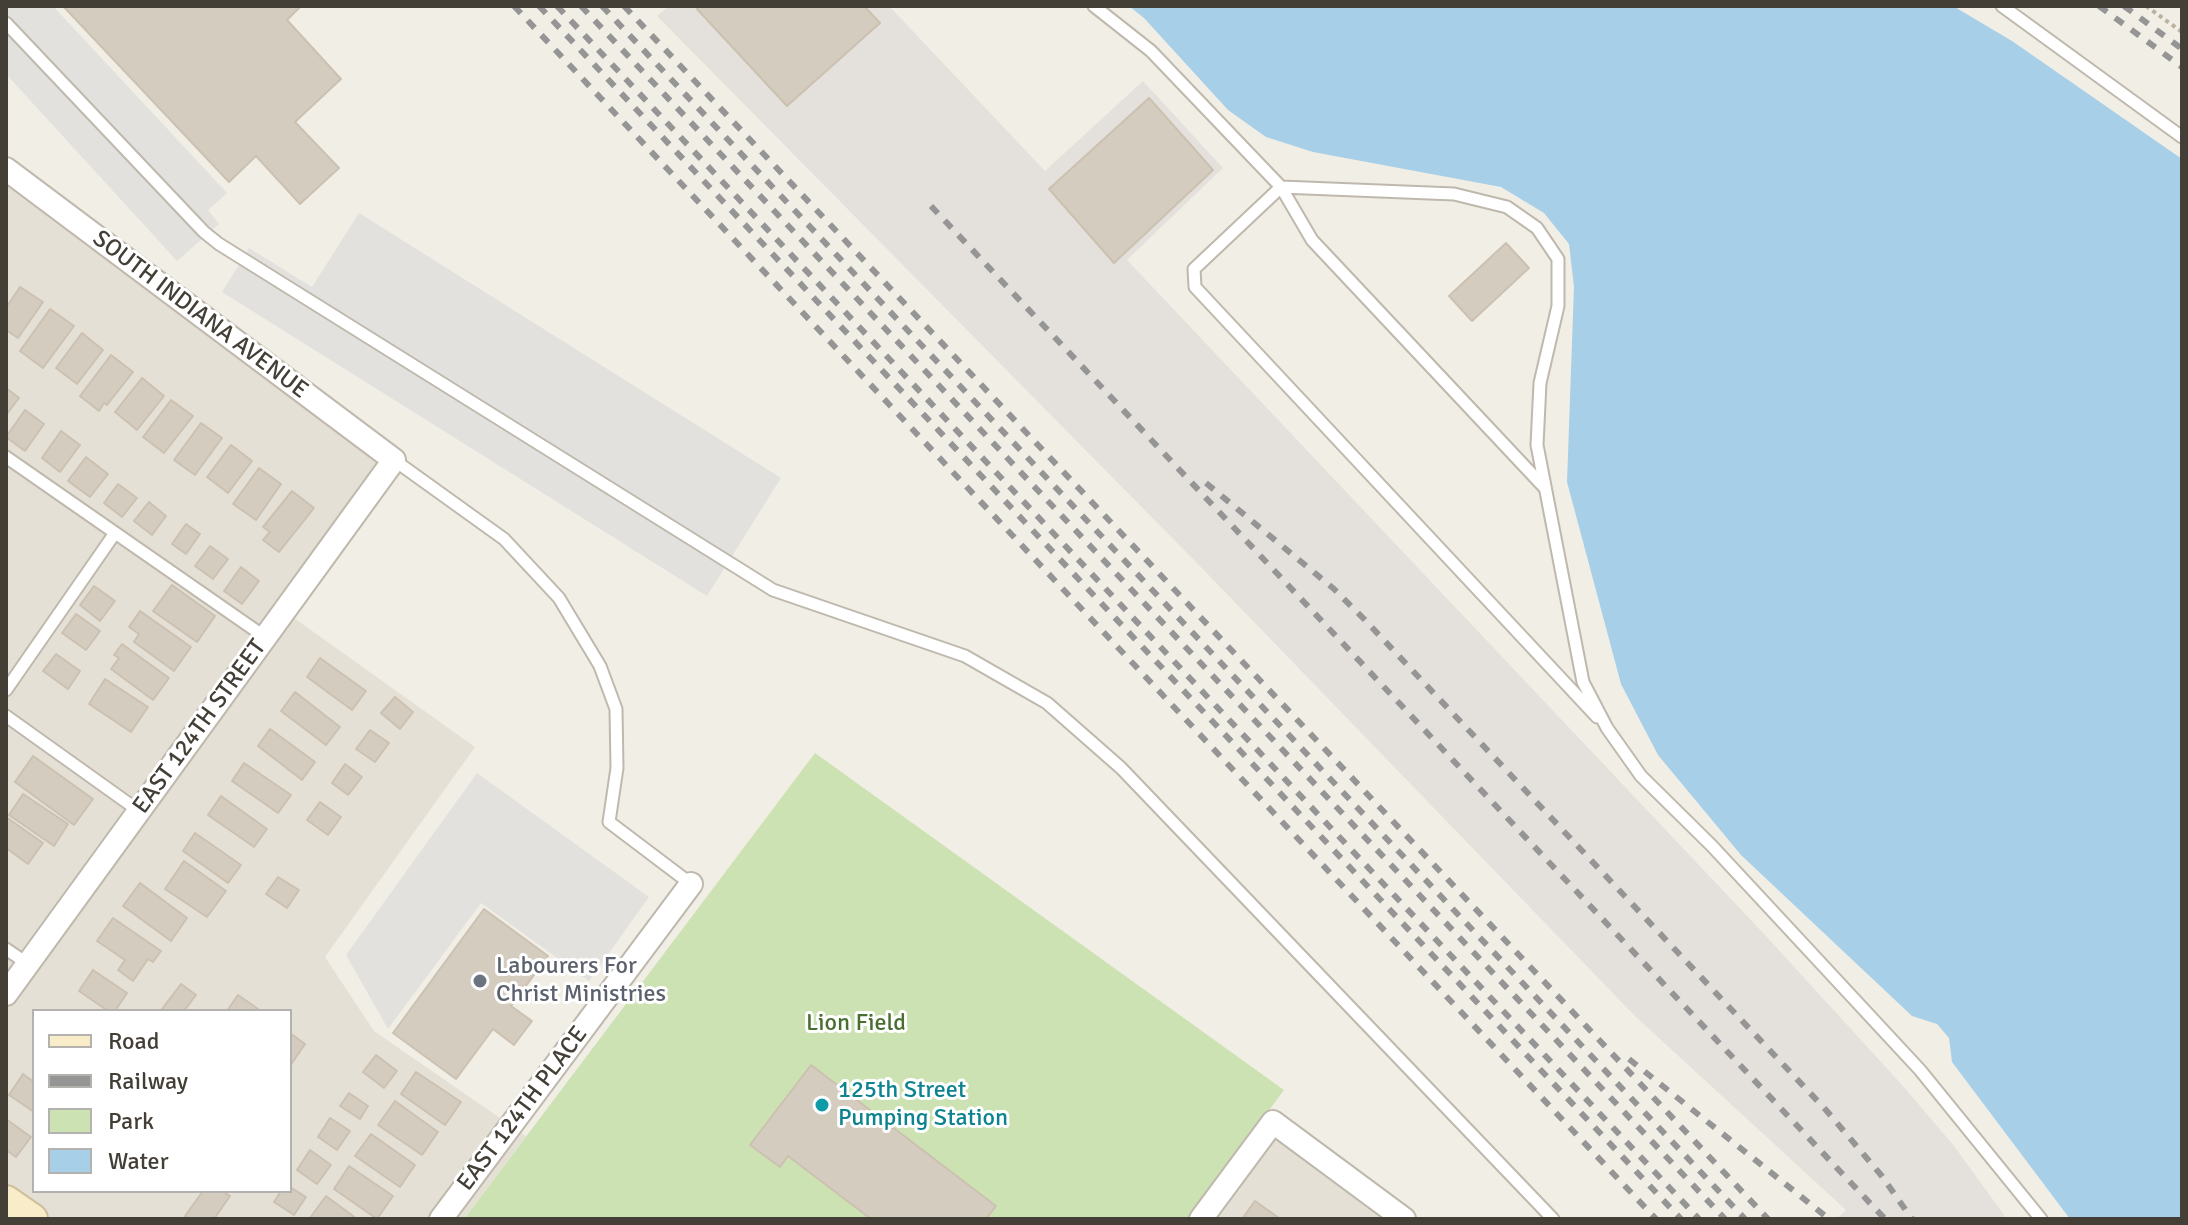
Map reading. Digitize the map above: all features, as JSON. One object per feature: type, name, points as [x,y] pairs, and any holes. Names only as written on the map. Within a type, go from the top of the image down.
[{"type":"main road","points":[[6,1201],[32,1219]]},
{"type":"street","name":"SOUTH INDIANA AVENUE","points":[[6,169],[394,460]]},
{"type":"street","name":"EAST 124TH STREET","points":[[6,994],[394,460]]},
{"type":"street","name":"EAST 124TH PLACE","points":[[441,1219],[691,884]]},
{"type":"street","points":[[1201,1219],[1273,1122],[1404,1219]]},
{"type":"lane","points":[[1094,6],[1151,51],[1281,187],[1312,240],[1545,488]]},
{"type":"lane","points":[[2002,6],[2182,137]]},
{"type":"lane","points":[[6,23],[204,232],[228,250],[773,590],[965,656],[1047,703],[1121,768],[1553,1219]]},
{"type":"lane","points":[[1607,728],[1583,682],[1537,445],[1540,383],[1558,306],[1558,259],[1537,228],[1507,207],[1454,194],[1281,187],[1194,269],[1195,287],[1607,728],[1641,776],[1712,846],[1920,1070],[2041,1219]]},
{"type":"lane","points":[[6,457],[265,637]]},
{"type":"lane","points":[[394,460],[504,539],[559,598],[600,666],[616,709],[617,768],[609,822],[691,884]]},
{"type":"lane","points":[[6,690],[115,533]]},
{"type":"lane","points":[[6,716],[139,811]]},
{"type":"lane","points":[[6,949],[28,964]]},
{"type":"path","points":[[2146,6],[2182,32]]},
{"type":"shaded area","points":[[6,6],[53,6],[227,193],[208,210],[219,224],[177,261],[6,74]]},
{"type":"shaded area","points":[[669,6],[889,6],[1045,171],[1143,81],[1223,168],[1127,260],[1765,935],[1903,1086],[1954,1146],[2007,1219],[1836,1219],[1846,1210],[1635,1016],[1196,562],[657,16]]},
{"type":"shaded area","points":[[6,161],[399,458],[287,613],[475,747],[325,957],[374,1031],[526,1136],[464,1219],[6,1219]]},
{"type":"shaded area","points":[[359,213],[781,478],[707,596],[222,292],[249,248],[312,287]]},
{"type":"shaded area","points":[[477,773],[649,897],[589,981],[481,903],[388,1029],[346,955]]},
{"type":"shaded area","points":[[1270,1110],[1418,1219],[1188,1219]]},
{"type":"green space","name":"Lion Field","points":[[815,753],[1284,1090],[1188,1219],[464,1219]]},
{"type":"water","points":[[1129,6],[1953,6],[2012,41],[2182,159],[2182,1219],[2070,1219],[1952,1062],[1949,1038],[1937,1024],[1912,1016],[1741,855],[1658,755],[1621,684],[1567,482],[1574,287],[1569,244],[1544,213],[1501,187],[1313,152],[1266,137],[1228,110],[1144,18]]},
{"type":"building","points":[[63,6],[301,6],[287,20],[341,79],[295,122],[339,168],[300,204],[256,156],[229,182]]},
{"type":"building","points":[[700,6],[864,6],[880,23],[787,106],[697,9]]},
{"type":"building","points":[[1149,98],[1213,170],[1114,263],[1049,189]]},
{"type":"building","points":[[1506,243],[1529,268],[1472,321],[1449,296]]},
{"type":"building","points":[[20,287],[43,302],[18,338],[6,330],[6,308]]},
{"type":"building","points":[[50,309],[74,326],[43,368],[20,351]]},
{"type":"building","points":[[82,333],[103,350],[77,384],[56,368]]},
{"type":"building","points":[[111,355],[133,372],[99,411],[80,396]]},
{"type":"building","points":[[142,378],[164,396],[137,430],[115,412]]},
{"type":"building","points":[[6,388],[19,398],[6,415]]},
{"type":"building","points":[[171,400],[193,416],[164,453],[143,437]]},
{"type":"building","points":[[25,410],[44,424],[25,451],[6,437]]},
{"type":"building","points":[[201,423],[222,438],[195,475],[174,460]]},
{"type":"building","points":[[61,431],[80,445],[60,472],[42,458]]},
{"type":"building","points":[[231,445],[252,461],[228,493],[207,477]]},
{"type":"building","points":[[86,457],[108,474],[90,497],[68,481]]},
{"type":"building","points":[[259,468],[281,484],[256,520],[233,504]]},
{"type":"building","points":[[118,484],[137,498],[122,517],[104,503]]},
{"type":"building","points":[[292,491],[314,508],[279,552],[263,540],[270,532],[263,527]]},
{"type":"building","points":[[149,502],[166,516],[152,535],[134,521]]},
{"type":"building","points":[[186,524],[200,534],[186,554],[172,544]]},
{"type":"building","points":[[210,546],[228,559],[213,579],[195,566]]},
{"type":"building","points":[[241,567],[259,581],[242,604],[224,591]]},
{"type":"building","points":[[172,585],[215,616],[197,642],[153,611]]},
{"type":"building","points":[[94,586],[115,601],[100,621],[80,605]]},
{"type":"building","points":[[140,611],[191,647],[174,671],[134,642],[139,634],[129,627]]},
{"type":"building","points":[[76,614],[100,631],[86,650],[62,633]]},
{"type":"building","points":[[122,644],[169,678],[153,700],[111,669],[119,658],[114,655]]},
{"type":"building","points":[[56,654],[80,671],[68,689],[43,671]]},
{"type":"building","points":[[320,658],[366,691],[352,710],[307,677]]},
{"type":"building","points":[[105,679],[148,707],[131,732],[89,704]]},
{"type":"building","points":[[295,692],[340,727],[326,745],[281,711]]},
{"type":"building","points":[[395,697],[413,712],[400,729],[381,713]]},
{"type":"building","points":[[270,729],[315,762],[302,780],[258,746]]},
{"type":"building","points":[[370,730],[389,743],[375,762],[356,749]]},
{"type":"building","points":[[33,756],[93,799],[74,825],[15,782]]},
{"type":"building","points":[[244,763],[291,795],[278,813],[232,781]]},
{"type":"building","points":[[345,764],[362,777],[348,795],[332,783]]},
{"type":"building","points":[[23,794],[68,824],[54,846],[9,815]]},
{"type":"building","points":[[221,796],[267,829],[254,847],[208,815]]},
{"type":"building","points":[[320,802],[341,817],[328,835],[307,820]]},
{"type":"building","points":[[6,817],[43,843],[28,864],[6,848]]},
{"type":"building","points":[[195,833],[241,865],[228,883],[183,851]]},
{"type":"building","points":[[184,861],[226,891],[207,917],[165,889]]},
{"type":"building","points":[[278,877],[299,890],[287,908],[266,894]]},
{"type":"building","points":[[140,883],[187,918],[171,941],[123,906]]},
{"type":"building","name":"Labourers For Christ Ministries","points":[[484,909],[548,956],[511,1006],[532,1021],[514,1045],[493,1029],[456,1079],[393,1033]]},
{"type":"building","points":[[113,918],[161,951],[153,962],[148,959],[133,981],[118,970],[125,960],[97,941]]},
{"type":"building","points":[[93,970],[127,993],[116,1009],[105,1009],[79,991]]},
{"type":"building","points":[[181,984],[196,995],[186,1009],[162,1009]]},
{"type":"building","points":[[238,995],[258,1009],[228,1009]]},
{"type":"building","points":[[292,1034],[305,1044],[292,1063]]},
{"type":"building","points":[[376,1055],[397,1071],[384,1088],[363,1072]]},
{"type":"building","name":"125th Street Pumping Station","points":[[811,1065],[996,1206],[986,1219],[871,1219],[788,1156],[780,1167],[750,1145]]},
{"type":"building","points":[[416,1072],[461,1102],[445,1125],[401,1094]]},
{"type":"building","points":[[23,1074],[32,1081],[32,1111],[9,1095]]},
{"type":"building","points":[[349,1093],[368,1106],[360,1119],[340,1106]]},
{"type":"building","points":[[395,1101],[438,1132],[422,1155],[378,1125]]},
{"type":"building","points":[[330,1118],[350,1131],[337,1150],[318,1137]]},
{"type":"building","points":[[6,1119],[31,1137],[16,1157],[6,1150]]},
{"type":"building","points":[[371,1134],[415,1165],[400,1187],[355,1156]]},
{"type":"building","points":[[310,1150],[331,1165],[317,1184],[297,1170]]},
{"type":"building","points":[[349,1166],[393,1196],[377,1219],[334,1189]]},
{"type":"building","points":[[292,1188],[306,1197],[294,1215],[274,1202],[280,1193],[292,1193]]},
{"type":"building","points":[[202,1193],[225,1193],[230,1196],[214,1219],[183,1219]]},
{"type":"building","points":[[326,1196],[357,1219],[310,1218]]},
{"type":"building","points":[[1255,1201],[1279,1218],[1242,1219]]},
{"type":"railway","points":[[514,6],[1656,1219]]},
{"type":"railway","points":[[539,6],[1681,1219]]},
{"type":"railway","points":[[557,6],[1699,1219]]},
{"type":"railway","points":[[581,6],[1725,1219]]},
{"type":"railway","points":[[602,6],[1745,1219]]},
{"type":"railway","points":[[624,6],[1768,1219]]},
{"type":"railway","points":[[2099,6],[2182,67]]},
{"type":"railway","points":[[2124,6],[2182,49]]},
{"type":"railway","points":[[931,206],[1885,1219]]},
{"type":"railway","points":[[1206,483],[1334,589],[1364,619],[1826,1110],[1881,1175],[1912,1219]]},
{"type":"railway","points":[[1629,1059],[1829,1219]]},
{"type":"place","name":"Labourers For Christ Ministries","points":[[480,981]]},
{"type":"place","name":"125th Street Pumping Station","points":[[822,1105]]}]
